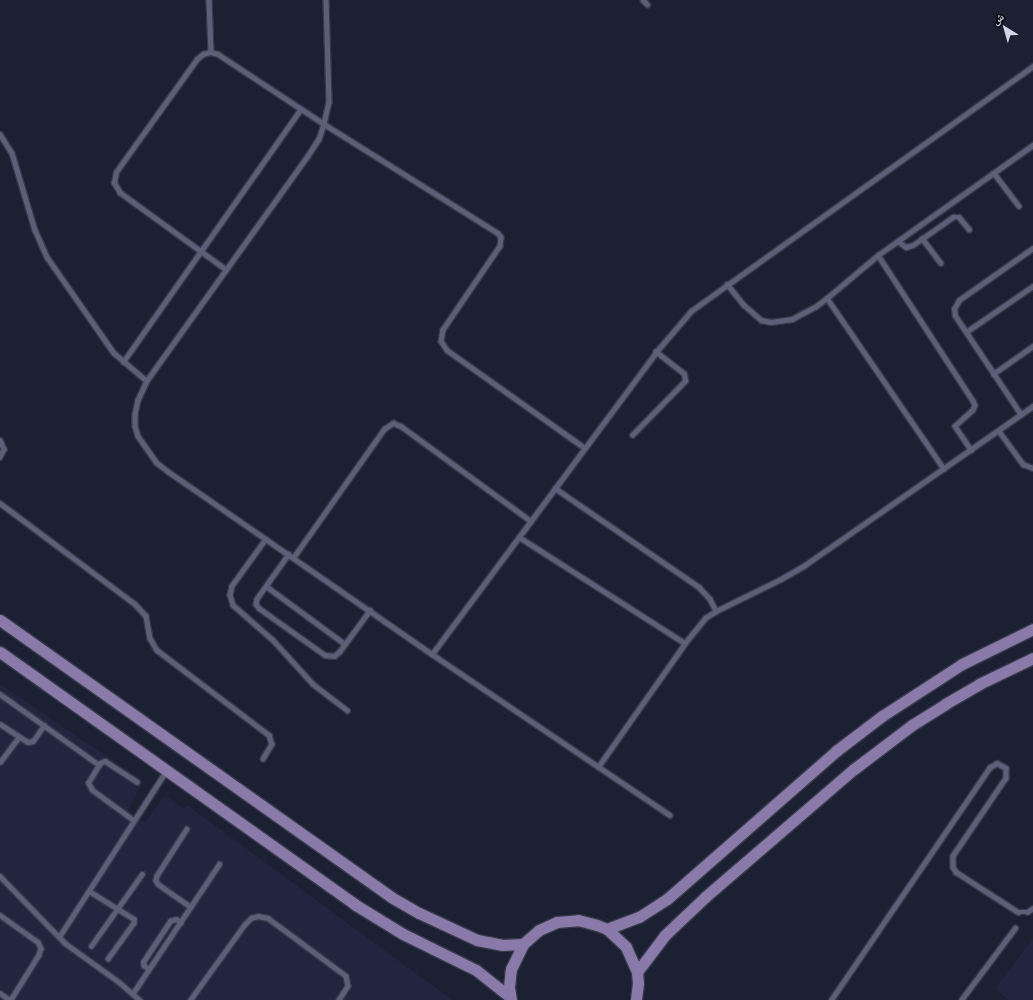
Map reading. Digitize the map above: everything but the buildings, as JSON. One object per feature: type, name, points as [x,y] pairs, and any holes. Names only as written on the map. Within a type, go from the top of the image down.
[{"type":"main road","points":[[0,620],[391,897],[426,917],[477,940],[502,945],[524,944]]},
{"type":"main road","points":[[607,929],[639,917],[667,899],[836,751],[901,702],[962,664],[1033,629]]},
{"type":"main road","points":[[0,652],[360,908],[403,934],[476,970],[511,998]]},
{"type":"main road","points":[[637,972],[666,936],[705,897],[854,769],[912,725],[945,704],[979,684],[1033,658]]},
{"type":"main road","points":[[511,998],[511,969],[524,944],[539,930],[557,922],[567,920],[588,922],[607,929],[626,948],[637,972],[638,983],[636,1000]]},
{"type":"lane","points":[[209,0],[211,52]]},
{"type":"lane","points":[[326,0],[329,102],[324,124],[308,156],[147,381],[138,400],[135,420],[138,436],[146,450],[156,462],[169,472],[432,654],[670,815]]},
{"type":"lane","points":[[226,270],[120,193],[116,187],[114,179],[116,172],[197,59],[203,54],[211,52],[218,54],[324,124],[498,233],[501,242],[500,246],[443,330],[441,341],[447,350],[585,448]]},
{"type":"lane","points":[[432,654],[656,352],[691,311],[1033,66]]},
{"type":"lane","points":[[123,362],[301,109]]},
{"type":"lane","points":[[0,134],[12,153],[41,246],[110,348],[123,362],[147,381]]},
{"type":"lane","points":[[728,284],[753,313],[762,320],[771,322],[792,319],[815,308],[878,255],[1033,145]]},
{"type":"lane","points":[[994,173],[1019,206]]},
{"type":"lane","points":[[898,241],[903,246],[909,246],[953,217],[961,219],[969,230]]},
{"type":"lane","points":[[922,238],[941,263]]},
{"type":"lane","points":[[1021,415],[955,316],[954,308],[955,304],[1033,248]]},
{"type":"lane","points":[[878,255],[974,400],[974,410],[955,426],[971,450]]},
{"type":"lane","points":[[966,332],[1033,286]]},
{"type":"lane","points":[[827,298],[944,469]]},
{"type":"lane","points":[[994,374],[1033,346]]},
{"type":"lane","points":[[632,435],[685,381],[684,374],[656,352]]},
{"type":"lane","points":[[598,767],[701,622],[716,611],[781,579],[804,565],[1033,406]]},
{"type":"lane","points":[[293,558],[384,429],[393,423],[401,426],[531,521]]},
{"type":"lane","points":[[999,431],[1023,464],[1033,468]]},
{"type":"lane","points":[[0,440],[4,449],[0,456]]},
{"type":"lane","points":[[555,488],[698,587],[710,598],[716,611]]},
{"type":"lane","points":[[0,503],[135,604],[146,616],[150,638],[157,650],[269,735],[272,744],[263,759]]},
{"type":"lane","points":[[519,537],[685,643]]},
{"type":"lane","points":[[266,539],[232,586],[230,595],[233,605],[273,640],[313,684],[346,710]]},
{"type":"lane","points":[[289,554],[256,602],[259,608],[325,655],[334,656],[345,644],[370,610]]},
{"type":"lane","points":[[266,586],[345,644]]},
{"type":"lane","points":[[0,694],[99,765]]},
{"type":"lane","points":[[0,724],[19,737],[31,742],[44,725]]},
{"type":"lane","points":[[0,762],[19,737]]},
{"type":"lane","points":[[0,751],[5,755]]},
{"type":"lane","points":[[134,821],[90,788],[89,780],[99,765],[104,761],[107,761],[136,782]]},
{"type":"lane","points":[[831,1000],[989,768],[998,763],[1006,768],[1006,778],[953,856],[953,867],[956,872],[1018,912],[1027,912],[1033,908]]},
{"type":"lane","points":[[59,937],[166,771]]},
{"type":"lane","points":[[188,830],[157,876],[156,880],[158,884],[191,907]]},
{"type":"lane","points":[[133,993],[219,864]]},
{"type":"lane","points":[[91,946],[142,874]]},
{"type":"lane","points":[[0,876],[59,937],[133,993],[140,1000]]},
{"type":"lane","points":[[89,891],[133,918],[134,921],[108,959]]},
{"type":"lane","points":[[0,915],[38,942],[41,948],[39,955],[11,1000],[0,993]]},
{"type":"lane","points":[[190,1000],[244,925],[251,918],[258,916],[268,918],[346,976],[348,986],[339,1000]]},
{"type":"lane","points":[[149,969],[144,966],[143,962],[170,921],[176,919],[181,922]]},
{"type":"lane","points":[[961,1000],[1015,928]]},
{"type":"shaded area","points":[[0,684],[143,781],[128,811],[145,822],[165,795],[184,809],[187,805],[452,1000],[0,1000]]},
{"type":"shaded area","points":[[1033,938],[1033,1000],[1009,1000],[995,989]]}]
